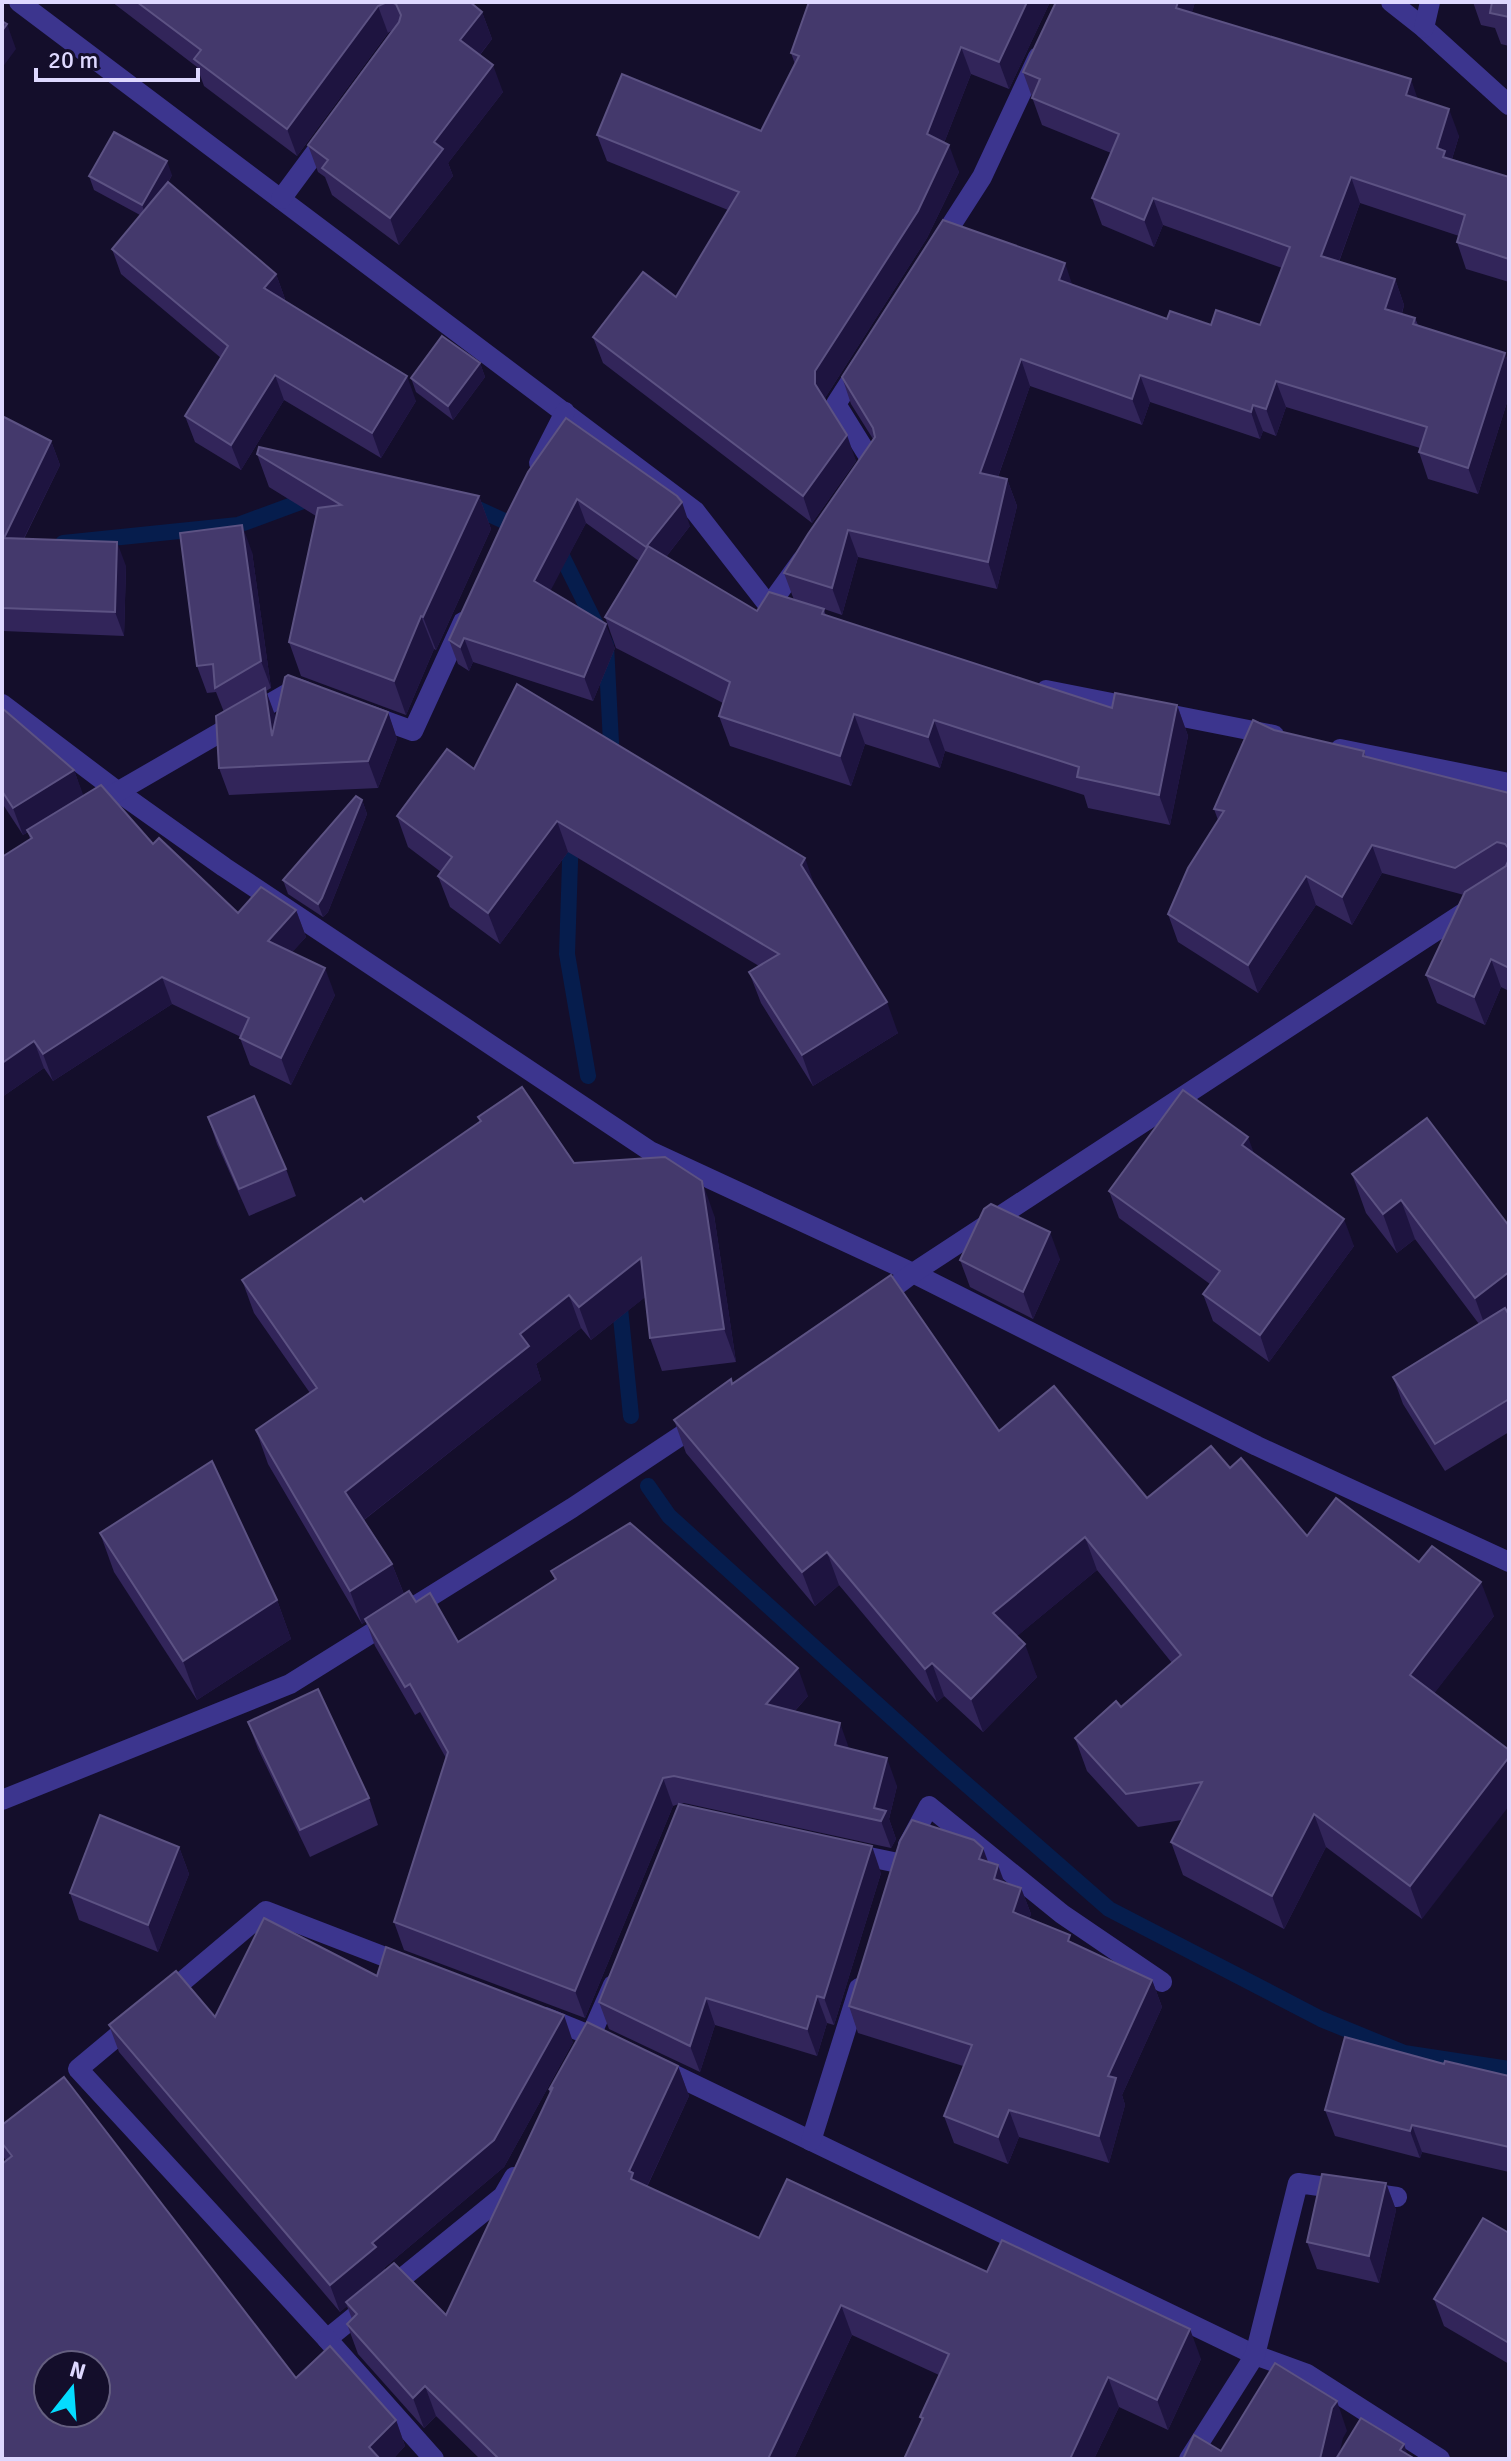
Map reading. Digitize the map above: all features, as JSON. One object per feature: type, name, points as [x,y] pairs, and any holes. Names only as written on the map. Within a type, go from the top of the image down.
[{"type":"street","points":[[19,2],[695,511],[769,606],[799,615]]},
{"type":"street","points":[[1391,2],[1509,105]]},
{"type":"street","points":[[1424,28],[1430,2]]},
{"type":"street","points":[[931,257],[982,177],[1045,42]]},
{"type":"street","points":[[281,199],[344,114]]},
{"type":"street","points":[[855,486],[872,462],[836,404],[870,351]]},
{"type":"street","points":[[529,483],[565,412]]},
{"type":"street","points":[[769,606],[812,546]]},
{"type":"street","points":[[355,710],[413,731],[472,603]]},
{"type":"street","points":[[1022,683],[1296,740]]},
{"type":"street","points":[[92,808],[297,688],[326,699]]},
{"type":"street","points":[[2,704],[224,867],[650,1151],[913,1273],[1257,1446],[1509,1562]]},
{"type":"street","points":[[1326,746],[1509,783]]},
{"type":"street","points":[[863,1311],[913,1273],[1509,883]]},
{"type":"street","points":[[2,1800],[290,1684],[572,1508],[725,1407]]},
{"type":"street","points":[[836,1850],[895,1871],[929,1806],[1062,1914],[1162,1982]]},
{"type":"street","points":[[429,1973],[266,1911],[78,2069],[434,2459]]},
{"type":"street","points":[[578,2062],[622,1962]]},
{"type":"street","points":[[811,2141],[866,1966]]},
{"type":"street","points":[[533,2013],[592,2035],[1255,2355],[1307,2374],[1440,2459]]},
{"type":"street","points":[[327,2339],[503,2196],[525,2156]]},
{"type":"street","points":[[1189,2459],[1255,2355],[1298,2183],[1397,2197]]},
{"type":"building","points":[[137,2],[387,2],[378,6],[287,129],[194,59],[201,50]]},
{"type":"building","points":[[391,2],[470,2],[482,12],[460,40],[493,65],[434,142],[443,149],[390,218],[322,168],[328,160],[308,145],[399,22],[401,15],[396,4]]},
{"type":"building","points":[[809,2],[1027,2],[999,62],[961,47],[927,134],[949,145],[918,211],[815,371],[815,384],[847,435],[803,496],[593,337],[643,272],[676,297],[739,192],[597,135],[622,74],[761,131],[799,56],[791,53]]},
{"type":"building","points":[[1056,2],[1178,2],[1176,8],[1411,79],[1406,95],[1449,109],[1437,148],[1445,151],[1443,157],[1509,177],[1509,259],[1457,242],[1465,215],[1351,177],[1321,256],[1395,279],[1385,309],[1415,318],[1413,324],[1505,353],[1468,468],[1419,452],[1427,427],[1276,381],[1266,409],[1253,405],[1251,412],[1140,375],[1132,399],[1021,359],[980,473],[1007,479],[988,562],[848,530],[832,588],[784,573],[875,437],[873,428],[842,377],[943,220],[1065,263],[1059,280],[1167,319],[1170,311],[1211,325],[1216,310],[1260,325],[1290,247],[1153,198],[1144,220],[1092,198],[1119,134],[1032,98],[1040,79],[1023,72]]},
{"type":"building","points":[[1492,2],[1509,2],[1509,17],[1490,13]]},
{"type":"building","points":[[114,132],[167,161],[142,205],[89,176]]},
{"type":"building","points":[[168,182],[276,274],[264,288],[407,376],[372,433],[275,375],[231,445],[185,416],[228,346],[112,249]]},
{"type":"building","points":[[442,336],[480,363],[448,406],[411,378]]},
{"type":"building","points":[[2,416],[51,441],[4,538],[117,542],[115,612],[2,608]]},
{"type":"building","points":[[566,418],[682,502],[646,547],[577,499],[534,581],[606,624],[584,677],[464,638],[460,647],[449,640],[528,472]]},
{"type":"building","points":[[259,447],[479,496],[421,616],[394,681],[289,642],[318,508],[341,505],[257,454]]},
{"type":"building","points":[[242,525],[261,661],[215,688],[213,664],[197,666],[180,533]]},
{"type":"building","points":[[648,546],[757,611],[769,592],[824,609],[822,614],[1112,708],[1115,693],[1177,705],[1159,795],[1077,777],[1079,767],[934,720],[928,737],[854,714],[840,756],[719,716],[730,682],[605,617]]},
{"type":"building","points":[[288,675],[388,712],[368,761],[219,768],[216,716],[265,688],[272,736]]},
{"type":"building","points":[[517,684],[805,858],[801,865],[887,1002],[802,1055],[749,972],[779,954],[557,821],[488,913],[438,876],[452,857],[397,816],[447,749],[474,769]]},
{"type":"building","points":[[2,708],[74,770],[13,808],[2,791]]},
{"type":"building","points":[[1253,720],[1274,730],[1364,751],[1363,756],[1509,793],[1509,849],[1497,842],[1455,868],[1372,845],[1342,897],[1306,876],[1248,965],[1168,914],[1188,868],[1224,811],[1214,809]]},
{"type":"building","points":[[101,785],[153,844],[159,838],[238,913],[261,887],[296,910],[268,941],[325,968],[281,1058],[240,1038],[249,1018],[162,977],[43,1054],[34,1041],[2,1063],[2,857],[32,838],[27,830]]},
{"type":"building","points":[[356,796],[362,800],[318,904],[283,880]]},
{"type":"building","points":[[1509,859],[1509,968],[1491,959],[1474,997],[1426,975],[1465,892],[1506,866]]},
{"type":"building","points":[[522,1087],[574,1163],[665,1157],[702,1181],[724,1329],[650,1338],[641,1258],[579,1307],[569,1295],[520,1334],[529,1346],[345,1492],[392,1564],[350,1591],[256,1430],[317,1388],[242,1280],[361,1198],[364,1202],[481,1121],[478,1117]]},
{"type":"building","points":[[1183,1090],[1248,1137],[1242,1145],[1344,1219],[1260,1335],[1203,1294],[1220,1271],[1109,1191]]},
{"type":"building","points":[[254,1096],[286,1169],[239,1189],[208,1117]]},
{"type":"building","points":[[1427,1118],[1509,1226],[1509,1272],[1475,1298],[1401,1200],[1383,1214],[1352,1174]]},
{"type":"building","points":[[991,1204],[1050,1232],[1023,1292],[960,1260],[984,1209]]},
{"type":"building","points":[[891,1275],[999,1431],[1054,1386],[1147,1498],[1211,1446],[1230,1468],[1241,1458],[1307,1536],[1336,1498],[1419,1562],[1432,1546],[1481,1582],[1410,1675],[1509,1750],[1509,1757],[1410,1886],[1314,1814],[1272,1896],[1171,1842],[1202,1782],[1126,1794],[1075,1738],[1116,1701],[1121,1707],[1181,1655],[1085,1537],[993,1613],[1025,1644],[971,1699],[932,1663],[925,1669],[827,1552],[802,1572],[674,1420],[731,1379],[732,1384]]},
{"type":"building","points":[[1505,1308],[1509,1315],[1509,1399],[1435,1444],[1393,1377]]},
{"type":"building","points":[[212,1461],[277,1600],[183,1661],[100,1533]]},
{"type":"building","points":[[630,1523],[798,1668],[766,1704],[840,1723],[835,1745],[887,1758],[874,1808],[886,1811],[881,1821],[674,1776],[663,1778],[575,1991],[394,1922],[448,1752],[410,1684],[405,1687],[365,1619],[409,1591],[416,1602],[430,1593],[458,1642],[556,1579],[551,1571]]},
{"type":"building","points":[[318,1689],[369,1798],[300,1830],[248,1722]]},
{"type":"building","points":[[679,1804],[872,1846],[824,1998],[817,1996],[807,2029],[706,1998],[690,2046],[599,2002]]},
{"type":"building","points":[[100,1815],[179,1847],[148,1925],[70,1893]]},
{"type":"building","points":[[912,1820],[974,1840],[983,1848],[979,1859],[998,1865],[994,1879],[1021,1888],[1013,1912],[1070,1935],[1068,1941],[1152,1980],[1108,2076],[1116,2078],[1099,2136],[1009,2110],[998,2137],[944,2116],[972,2045],[849,2006],[900,1841]]},
{"type":"building","points":[[264,1918],[377,1976],[386,1947],[564,2015],[494,2140],[372,2243],[376,2247],[330,2285],[109,2025],[176,1971],[215,2017]]},
{"type":"building","points":[[587,2022],[678,2066],[629,2171],[633,2173],[631,2179],[759,2238],[787,2179],[987,2272],[1002,2240],[1190,2329],[1157,2400],[1108,2377],[1070,2459],[904,2459],[949,2354],[841,2305],[768,2459],[499,2459],[425,2386],[413,2398],[347,2324],[357,2314],[346,2302],[394,2263],[446,2315],[553,2087],[549,2090]]},
{"type":"building","points":[[1345,2037],[1444,2064],[1445,2061],[1509,2076],[1509,2147],[1412,2125],[1410,2131],[1325,2110]]},
{"type":"building","points":[[64,2077],[296,2378],[330,2346],[396,2420],[369,2447],[380,2459],[2,2459],[2,2164],[12,2156],[2,2143],[2,2125]]},
{"type":"building","points":[[1322,2174],[1386,2183],[1369,2256],[1307,2242]]},
{"type":"building","points":[[1483,2218],[1509,2233],[1509,2343],[1434,2299]]},
{"type":"building","points":[[1275,2363],[1337,2401],[1332,2408],[1320,2459],[1183,2459],[1194,2435],[1221,2451]]},
{"type":"building","points":[[1361,2418],[1404,2444],[1400,2450],[1415,2459],[1336,2459]]},
{"type":"waterway","points":[[63,543],[238,525],[314,497]]},
{"type":"waterway","points":[[465,503],[524,530]]},
{"type":"waterway","points":[[556,544],[606,645],[611,743],[603,759]]},
{"type":"waterway","points":[[571,832],[567,954],[588,1076]]},
{"type":"waterway","points":[[619,1298],[631,1416]]},
{"type":"waterway","points":[[648,1486],[669,1516],[1109,1909],[1321,2019],[1404,2053],[1509,2069]]}]
